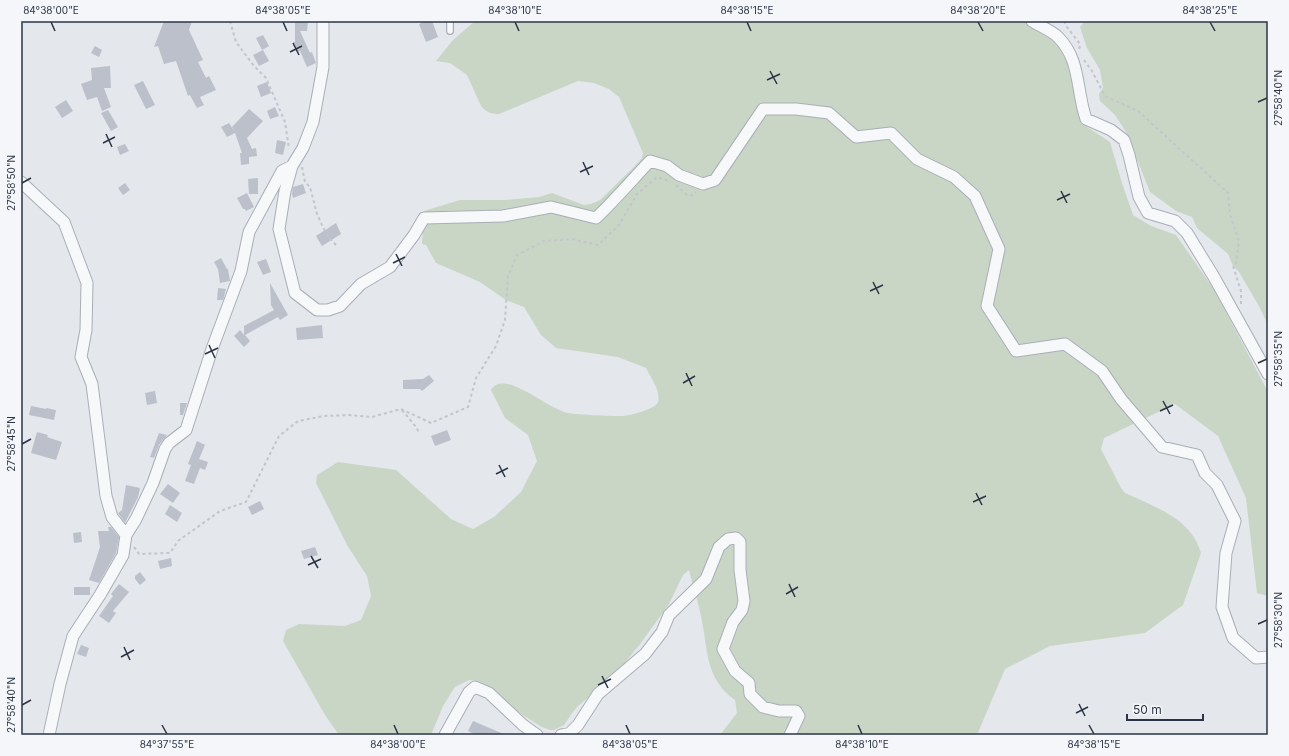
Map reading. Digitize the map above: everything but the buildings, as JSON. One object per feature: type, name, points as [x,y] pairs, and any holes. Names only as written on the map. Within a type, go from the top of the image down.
[{"type":"street","points":[[323,21],[323,66],[313,122],[297,166],[285,191],[279,229],[295,293],[317,310],[328,310],[340,306],[361,284],[390,267],[414,235],[424,218],[503,216],[550,207],[596,218],[614,201],[629,182],[650,161],[667,166],[680,175],[703,184],[715,180],[762,109],[796,109],[829,113],[856,138],[891,134],[917,159],[954,177],[975,196],[999,249],[987,306],[1016,352],[1065,344],[1102,371],[1121,399],[1162,447],[1197,455],[1205,473],[1217,485],[1235,521],[1226,553],[1222,607],[1233,638],[1256,658],[1268,658]]},
{"type":"street","points":[[1032,21],[1057,36],[1069,50],[1074,62],[1082,108],[1086,119],[1111,130],[1124,140],[1129,155],[1138,197],[1148,213],[1175,222],[1187,233],[1214,277],[1268,374]]},
{"type":"street","points":[[48,735],[73,636],[100,595],[123,554],[126,534],[136,519],[153,483],[165,449],[169,443],[186,430],[212,349],[241,271],[249,232],[282,171],[297,166]]},
{"type":"street","points":[[21,182],[64,222],[87,283],[86,330],[81,357],[92,384],[106,496],[112,517],[126,534]]},
{"type":"street","points":[[561,735],[570,733],[578,725],[598,694],[645,654],[662,632],[669,615],[706,579],[719,547],[728,539],[736,538],[740,542],[740,570],[744,601],[742,610],[733,622],[723,649],[735,671],[749,683],[750,694],[763,707],[779,711],[796,711],[799,716],[790,735]]},
{"type":"street","points":[[445,735],[469,692],[475,687],[489,693],[523,725],[537,735]]},
{"type":"lane","points":[[450,21],[450,32]]},
{"type":"path","points":[[230,21],[236,42],[254,66],[266,78],[285,122],[297,166],[305,182],[310,187],[322,225],[336,245]]},
{"type":"path","points":[[1064,21],[1080,44],[1079,53]]},
{"type":"path","points":[[1084,59],[1105,96],[1138,111],[1228,193],[1230,215],[1239,241],[1236,263],[1233,266],[1241,291],[1242,303],[1237,319]]},
{"type":"path","points":[[126,534],[139,554],[170,553],[178,541],[220,511],[246,502],[279,436],[298,421],[324,416],[349,415],[372,417],[401,409],[431,423],[468,407],[476,378],[496,346],[505,320],[508,276],[518,254],[544,241],[572,239],[598,245],[619,225],[637,194],[657,177],[671,182],[687,195],[693,195],[703,184]]},
{"type":"path","points":[[401,409],[417,428],[419,434]]},
{"type":"green space","points":[[475,21],[1027,21],[1070,47],[1084,125],[1110,142],[1133,215],[1151,226],[1176,235],[1215,291],[1268,392],[1268,596],[1257,593],[1246,498],[1218,436],[1175,404],[1104,438],[1101,449],[1125,493],[1170,515],[1189,531],[1196,541],[1201,553],[1183,605],[1145,633],[1050,646],[1005,669],[977,735],[720,735],[737,713],[735,700],[718,683],[713,674],[707,655],[701,615],[689,570],[683,575],[669,604],[641,643],[619,670],[578,706],[564,725],[554,730],[542,727],[515,710],[492,688],[478,681],[469,680],[455,687],[443,706],[431,735],[339,735],[325,715],[283,641],[286,630],[299,624],[345,626],[361,620],[371,596],[367,576],[347,545],[316,483],[317,475],[338,462],[396,470],[451,519],[473,529],[494,517],[521,492],[537,461],[528,435],[505,418],[491,390],[493,387],[498,384],[512,385],[564,412],[602,416],[625,416],[648,410],[656,405],[659,398],[657,389],[646,368],[618,357],[556,348],[541,335],[524,307],[506,300],[480,282],[436,263],[426,245],[422,244],[424,211],[460,200],[504,200],[539,197],[552,193],[584,205],[591,204],[600,200],[642,158],[643,153],[619,97],[609,89],[594,83],[578,81],[499,114],[491,113],[485,110],[481,106],[467,75],[450,63],[436,61],[453,40]]},
{"type":"green space","points":[[1085,21],[1268,21],[1268,325],[1259,306],[1239,272],[1233,266],[1228,254],[1197,228],[1192,217],[1176,211],[1150,192],[1126,132],[1115,115],[1100,101],[1099,94],[1103,88],[1100,70],[1087,48],[1080,27]]}]
